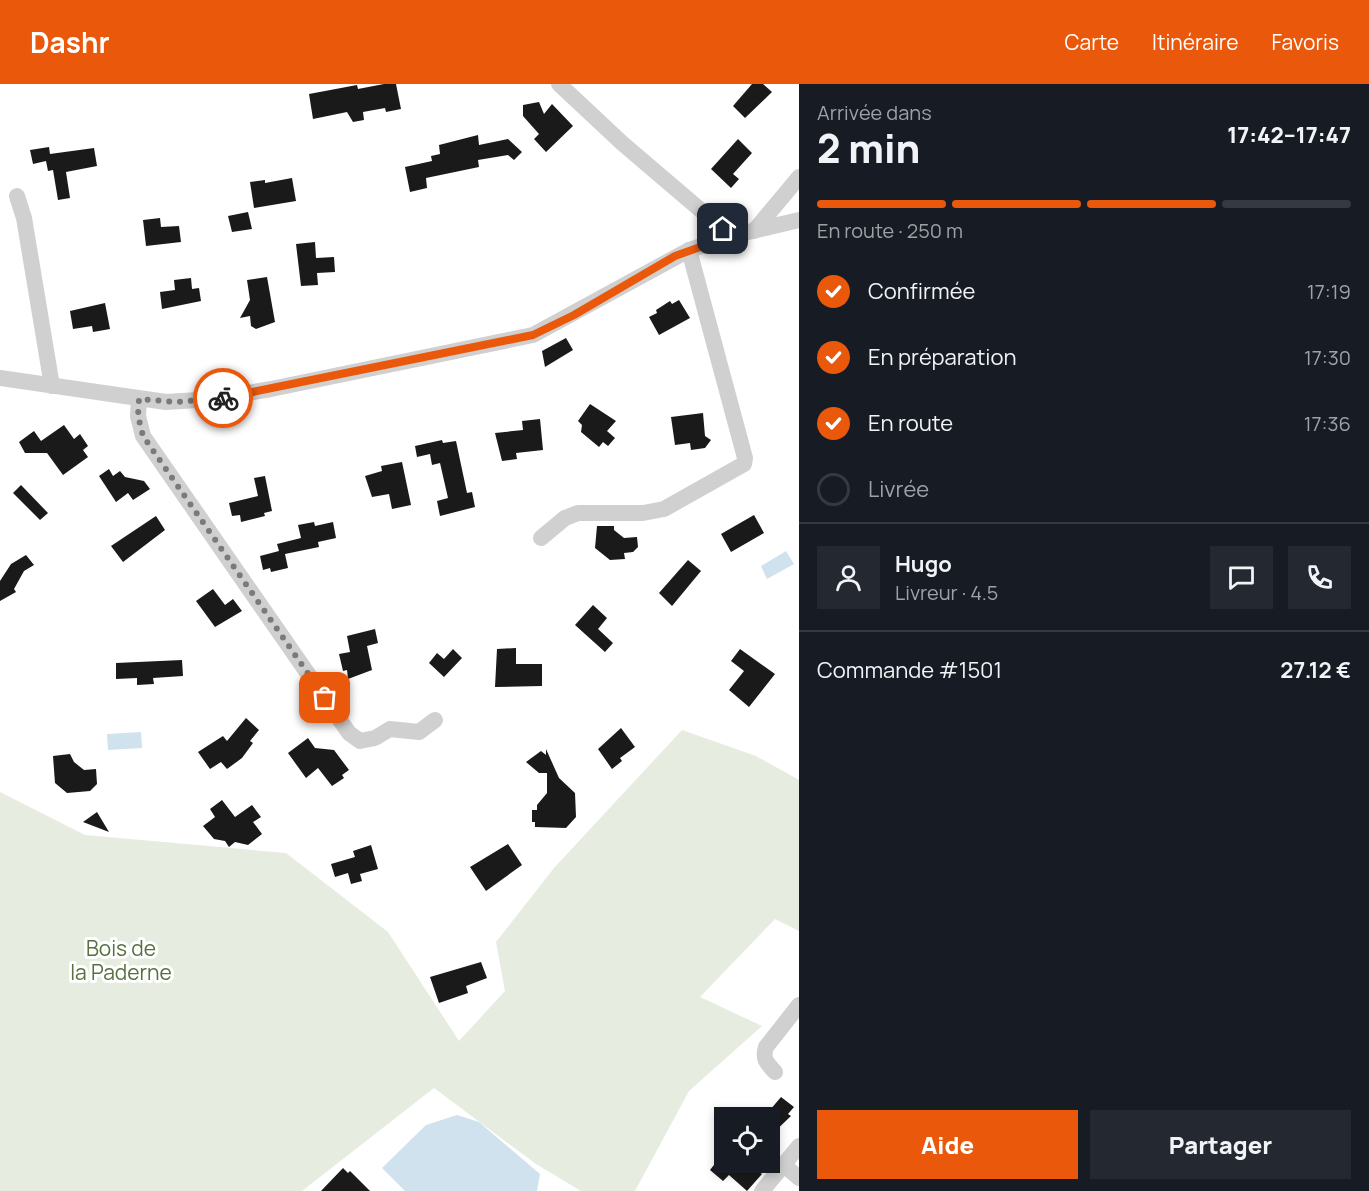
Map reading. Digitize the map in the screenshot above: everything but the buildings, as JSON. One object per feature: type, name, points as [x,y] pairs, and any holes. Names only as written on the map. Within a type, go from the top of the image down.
[{"type":"street","points":[[559,84],[622,143],[731,236]]},
{"type":"street","points":[[754,231],[799,177]]},
{"type":"street","points":[[17,196],[24,218],[52,386]]},
{"type":"street","points":[[0,378],[139,399],[177,402],[232,397],[520,339],[559,323],[689,250],[731,236],[799,220]]},
{"type":"street","points":[[540,538],[565,518],[578,513],[643,513],[664,509],[744,464],[739,436],[689,250]]},
{"type":"street","points":[[139,399],[138,416],[143,436],[349,733],[360,741],[366,741],[390,729],[419,732],[435,720]]},
{"type":"street","points":[[775,1072],[766,1062],[764,1055],[766,1047],[799,1005]]},
{"type":"street","points":[[762,1191],[799,1146]]},
{"type":"street","points":[[784,1165],[799,1178]]},
{"type":"green space","name":"Bois de la Paderne","points":[[682,730],[756,756],[799,780],[799,931],[775,919],[700,997],[762,1026],[689,1091],[635,1191],[581,1191],[536,1164],[434,1088],[302,1191],[0,1191],[0,792],[85,835],[286,853],[388,932],[459,1041],[505,991],[496,942],[554,868]]},
{"type":"water","points":[[786,551],[794,564],[767,579],[761,566]]},
{"type":"water","points":[[141,732],[142,748],[108,750],[107,734]]},
{"type":"water","points":[[457,1115],[479,1122],[540,1174],[537,1191],[405,1191],[382,1168],[426,1125]]},
{"type":"way so far","points":[[223,398],[177,402],[139,399],[139,425],[143,436],[325,698]]},
{"type":"route","points":[[223,398],[503,343],[533,335],[574,315],[659,264],[689,250],[731,236],[723,229]]}]
